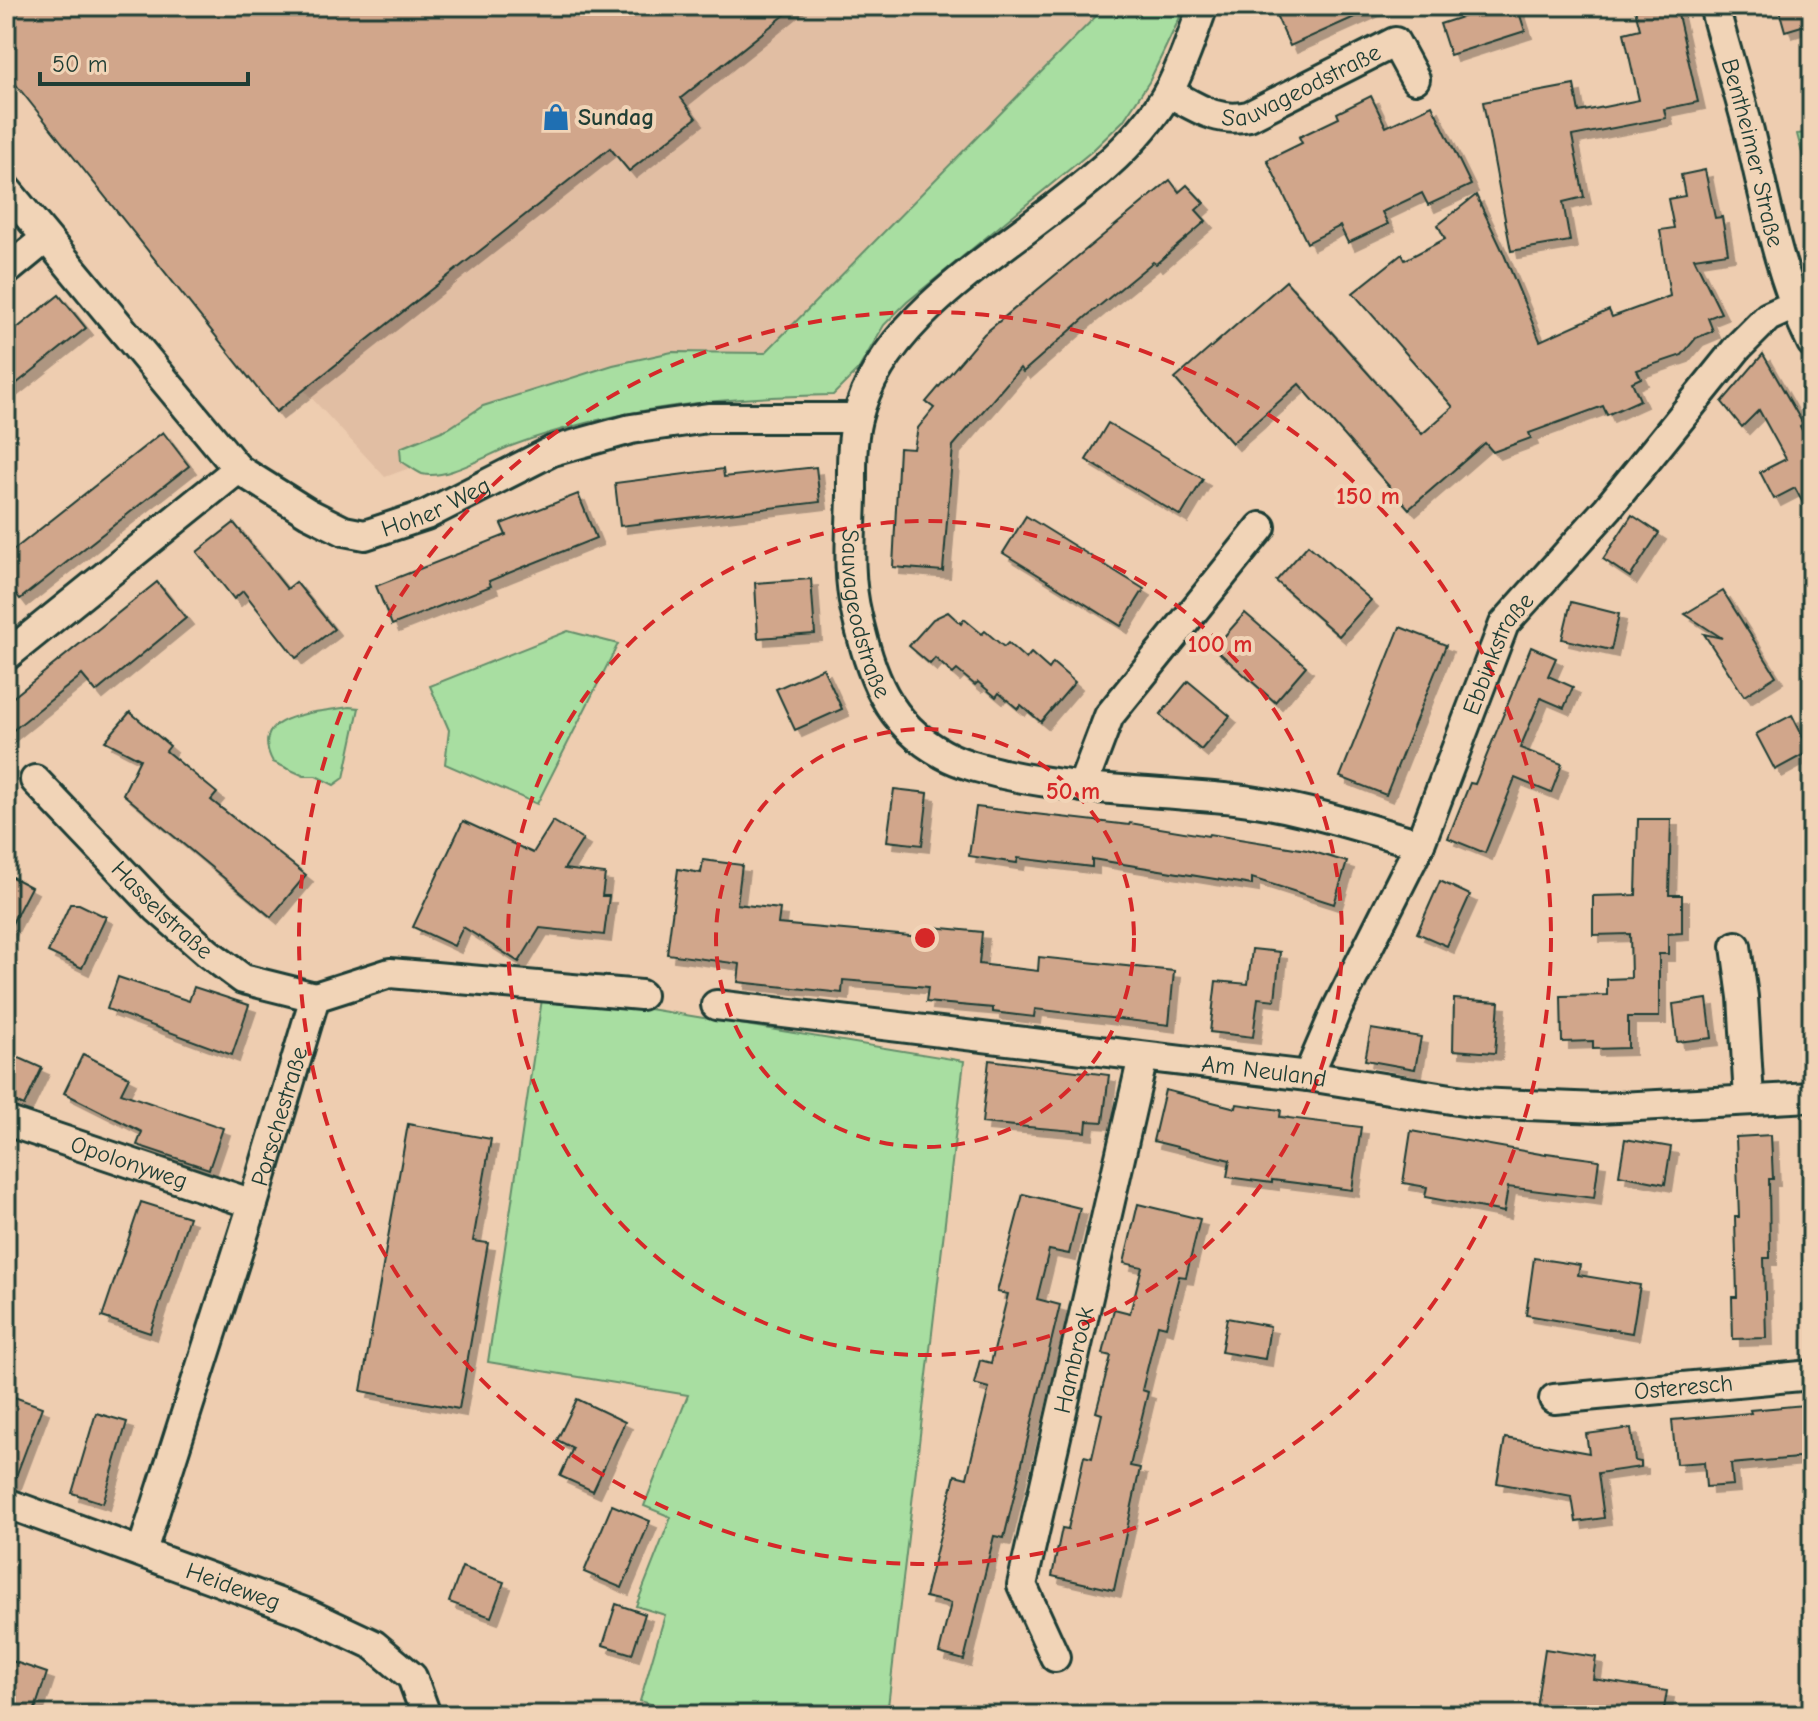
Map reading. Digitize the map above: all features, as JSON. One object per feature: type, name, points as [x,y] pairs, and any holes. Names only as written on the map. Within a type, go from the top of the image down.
[{"type":"street","name":"Sauvageodstraße","points":[[1203,6],[1168,92],[1119,153],[1065,201],[934,302],[895,343],[874,378],[857,418],[848,557],[867,658],[881,694],[921,740],[944,755],[980,768],[1082,787],[1274,804],[1420,844]]},
{"type":"street","name":"Bentheimer Straße","points":[[1714,6],[1748,129],[1776,250],[1802,300],[1812,343]]},
{"type":"street","name":"Sauvageodstraße","points":[[1168,92],[1201,110],[1230,120],[1249,116],[1395,42],[1415,79]]},
{"type":"street","name":"Hoher Weg","points":[[6,189],[238,469],[308,513],[344,531],[365,535],[426,515],[552,451],[631,429],[708,418],[857,418]]},
{"type":"street","points":[[6,271],[45,239]]},
{"type":"street","name":"Ebbinkstraße","points":[[1308,1076],[1336,1011],[1420,844],[1504,624],[1608,508],[1738,347],[1768,317],[1802,300]]},
{"type":"street","points":[[6,656],[238,469]]},
{"type":"street","points":[[1082,787],[1109,716],[1261,527]]},
{"type":"street","name":"Hasselstraße","points":[[35,780],[158,909],[208,953],[243,979],[315,997]]},
{"type":"street","points":[[1736,946],[1743,997],[1749,1099]]},
{"type":"street","points":[[315,997],[390,973],[641,995]]},
{"type":"street","name":"Porschestraße","points":[[142,1551],[253,1204],[315,997]]},
{"type":"street","name":"Am Neuland","points":[[716,1005],[1308,1076],[1476,1103],[1599,1108],[1812,1097]]},
{"type":"street","name":"Hambrook","points":[[1055,1657],[1022,1585],[1143,1057]]},
{"type":"street","name":"Opolonyweg","points":[[6,1121],[253,1204]]},
{"type":"street","name":"Osteresch","points":[[1554,1399],[1812,1375]]},
{"type":"street","name":"Heideweg","points":[[6,1503],[306,1613],[374,1645],[412,1677],[426,1715]]},
{"type":"shaded area","points":[[8,6],[1152,6],[804,366],[626,389],[385,477],[305,391]]},
{"type":"green space","points":[[1106,6],[1182,6],[1183,11],[1149,82],[1123,121],[1092,151],[907,302],[884,325],[858,370],[833,395],[751,398],[631,413],[553,432],[443,474],[422,474],[401,461],[400,448],[449,428],[483,406],[613,365],[672,352],[765,353]]},
{"type":"green space","points":[[1812,132],[1812,190],[1797,134]]},
{"type":"green space","points":[[568,631],[618,644],[537,804],[445,764],[449,730],[430,686]]},
{"type":"green space","points":[[359,708],[344,778],[334,785],[273,762],[267,746],[269,734],[277,725],[304,714]]},
{"type":"green space","points":[[542,999],[637,1007],[964,1061],[887,1715],[690,1715],[640,1701],[665,1615],[636,1606],[671,1517],[644,1506],[688,1395],[488,1362]]},
{"type":"building","points":[[6,6],[796,6],[681,98],[696,118],[629,171],[610,148],[276,412],[6,72]]},
{"type":"building","points":[[1272,6],[1379,6],[1290,46]]},
{"type":"building","points":[[1496,6],[1517,6],[1525,31],[1450,55],[1440,24]]},
{"type":"building","points":[[1634,6],[1676,6],[1698,102],[1664,109],[1666,118],[1572,136],[1584,197],[1563,202],[1570,241],[1511,251],[1483,102],[1574,85],[1579,112],[1639,100],[1624,33],[1640,29]]},
{"type":"building","points":[[1778,6],[1812,6],[1812,23],[1785,31]]},
{"type":"building","points":[[1371,96],[1386,127],[1432,105],[1471,185],[1428,205],[1422,193],[1382,212],[1388,224],[1348,243],[1340,226],[1307,243],[1267,160],[1302,143],[1299,137],[1339,118],[1337,113]]},
{"type":"building","points":[[1705,170],[1715,218],[1722,217],[1728,253],[1694,258],[1721,313],[1708,318],[1713,331],[1696,338],[1682,355],[1637,370],[1641,378],[1632,382],[1640,400],[1607,415],[1603,406],[1529,433],[1531,438],[1493,452],[1485,443],[1409,509],[1299,384],[1232,443],[1175,379],[1286,281],[1422,434],[1453,407],[1353,293],[1402,254],[1405,260],[1445,239],[1438,225],[1476,195],[1540,341],[1609,310],[1612,317],[1670,296],[1660,230],[1674,228],[1668,199],[1685,196],[1681,175]]},
{"type":"building","points":[[1170,180],[1179,192],[1187,185],[1204,203],[1196,210],[1206,221],[1156,264],[1153,262],[1087,316],[1023,372],[1020,368],[953,446],[943,571],[893,567],[899,448],[914,449],[918,428],[934,408],[926,402],[984,334]]},
{"type":"building","points":[[59,295],[86,328],[6,392],[6,337]]},
{"type":"building","points":[[1763,354],[1803,424],[1800,426],[1812,450],[1812,520],[1795,488],[1774,499],[1760,472],[1786,459],[1759,410],[1742,427],[1722,402]]},
{"type":"building","points":[[1108,423],[1203,479],[1181,516],[1086,460]]},
{"type":"building","points":[[163,432],[189,466],[20,599],[6,581],[6,556]]},
{"type":"building","points":[[816,467],[820,502],[620,526],[615,483],[723,469],[724,477]]},
{"type":"building","points":[[578,494],[596,538],[489,581],[491,586],[392,625],[376,586],[506,535],[501,524]]},
{"type":"building","points":[[1632,515],[1659,533],[1630,577],[1603,559]]},
{"type":"building","points":[[1026,516],[1144,589],[1121,626],[1003,553]]},
{"type":"building","points":[[234,523],[287,589],[296,582],[334,629],[296,658],[243,591],[234,599],[197,552]]},
{"type":"building","points":[[1308,545],[1371,600],[1339,636],[1276,581]]},
{"type":"building","points":[[811,579],[815,634],[758,638],[755,583]]},
{"type":"building","points":[[157,582],[186,618],[96,692],[82,675],[6,736],[6,703]]},
{"type":"building","points":[[1723,591],[1776,676],[1744,696],[1704,634],[1722,638],[1685,614]]},
{"type":"building","points":[[1571,602],[1619,614],[1611,650],[1562,639]]},
{"type":"building","points":[[948,612],[961,624],[964,619],[982,634],[985,631],[1004,647],[1008,643],[1026,659],[1031,653],[1049,669],[1053,663],[1075,682],[1041,722],[1021,705],[1018,709],[999,693],[996,697],[957,670],[953,674],[935,658],[930,664],[909,646],[933,619]]},
{"type":"building","points":[[1245,613],[1306,666],[1275,702],[1214,648]]},
{"type":"building","points":[[1400,627],[1446,645],[1386,795],[1340,777]]},
{"type":"building","points":[[1531,647],[1556,658],[1548,676],[1573,687],[1564,708],[1541,698],[1520,748],[1562,764],[1551,793],[1515,778],[1485,853],[1448,838],[1470,783],[1475,784]]},
{"type":"building","points":[[823,668],[842,709],[795,730],[776,689]]},
{"type":"building","points":[[1188,681],[1230,716],[1201,750],[1160,715]]},
{"type":"building","points":[[130,712],[170,746],[166,751],[217,793],[211,800],[306,875],[271,917],[123,794],[140,759],[105,741]]},
{"type":"building","points":[[1792,715],[1810,751],[1775,770],[1756,734]]},
{"type":"building","points":[[894,789],[928,793],[922,845],[887,841]]},
{"type":"building","points":[[976,807],[1209,834],[1307,850],[1347,862],[1334,904],[1252,878],[1252,885],[1092,859],[1092,867],[1018,858],[1017,863],[969,856]]},
{"type":"building","points":[[1638,819],[1671,819],[1669,895],[1682,895],[1682,933],[1668,934],[1668,954],[1659,954],[1659,1017],[1628,1017],[1628,1048],[1593,1049],[1593,1041],[1562,1042],[1561,996],[1607,995],[1607,979],[1631,978],[1630,934],[1593,935],[1593,896],[1636,895]]},
{"type":"building","points":[[463,821],[533,853],[553,821],[583,839],[564,869],[605,874],[602,896],[609,896],[604,935],[540,928],[519,962],[463,927],[454,946],[413,927]]},
{"type":"building","points":[[703,860],[742,865],[737,904],[780,909],[778,924],[932,938],[933,927],[982,932],[979,964],[1038,971],[1039,957],[1174,971],[1169,1025],[1035,1009],[1034,1017],[993,1012],[993,1008],[926,1002],[928,987],[843,980],[842,993],[738,982],[740,964],[667,954],[678,869],[701,873]]},
{"type":"building","points":[[6,874],[31,887],[6,935]]},
{"type":"building","points":[[1440,881],[1470,895],[1447,946],[1417,933]]},
{"type":"building","points":[[70,904],[79,904],[106,917],[82,968],[48,952]]},
{"type":"building","points":[[1252,949],[1280,952],[1275,1000],[1258,998],[1253,1037],[1210,1032],[1216,981],[1248,984]]},
{"type":"building","points":[[118,977],[189,1001],[194,987],[249,1005],[232,1055],[107,1009]]},
{"type":"building","points":[[1454,999],[1499,1002],[1495,1053],[1453,1050]]},
{"type":"building","points":[[1707,999],[1712,1038],[1677,1042],[1673,1004]]},
{"type":"building","points":[[1371,1029],[1421,1037],[1415,1069],[1365,1060]]},
{"type":"building","points":[[6,1052],[42,1068],[24,1106],[6,1098]]},
{"type":"building","points":[[83,1054],[129,1077],[121,1093],[223,1128],[209,1169],[137,1145],[142,1132],[64,1093]]},
{"type":"building","points":[[989,1060],[1109,1075],[1103,1122],[1087,1121],[1086,1132],[982,1123]]},
{"type":"building","points":[[1165,1090],[1236,1108],[1237,1104],[1281,1110],[1280,1117],[1361,1127],[1352,1190],[1227,1177],[1230,1160],[1153,1141]]},
{"type":"building","points":[[408,1124],[491,1139],[473,1241],[488,1243],[459,1409],[361,1391]]},
{"type":"building","points":[[1411,1131],[1546,1155],[1599,1160],[1594,1198],[1508,1187],[1504,1212],[1425,1197],[1427,1187],[1403,1183]]},
{"type":"building","points":[[1771,1135],[1770,1258],[1764,1258],[1766,1338],[1733,1339],[1732,1297],[1737,1297],[1735,1217],[1739,1217],[1736,1137]]},
{"type":"building","points":[[1625,1139],[1671,1147],[1665,1184],[1619,1175]]},
{"type":"building","points":[[1023,1194],[1080,1208],[1069,1254],[1049,1250],[1037,1299],[1060,1305],[1004,1538],[994,1536],[964,1660],[939,1653],[951,1603],[925,1597],[955,1475],[967,1478],[989,1388],[974,1384],[980,1360],[991,1363],[1008,1294],[997,1292]]},
{"type":"building","points":[[141,1202],[189,1217],[150,1333],[102,1317]]},
{"type":"building","points":[[1138,1204],[1200,1219],[1186,1277],[1179,1276],[1166,1327],[1158,1325],[1142,1390],[1148,1392],[1130,1466],[1140,1468],[1114,1590],[1052,1576],[1062,1528],[1068,1529],[1084,1456],[1092,1458],[1102,1414],[1096,1412],[1111,1356],[1103,1354],[1114,1309],[1130,1313],[1142,1267],[1124,1263]]},
{"type":"building","points":[[1534,1258],[1580,1265],[1578,1275],[1640,1285],[1632,1333],[1526,1315]]},
{"type":"building","points":[[1227,1318],[1270,1326],[1265,1359],[1221,1352]]},
{"type":"building","points":[[6,1394],[42,1407],[12,1487],[6,1486]]},
{"type":"building","points":[[577,1399],[625,1422],[593,1491],[560,1476],[573,1448],[557,1440]]},
{"type":"building","points":[[1804,1405],[1809,1457],[1731,1464],[1733,1485],[1706,1487],[1704,1462],[1676,1464],[1672,1420]]},
{"type":"building","points":[[96,1413],[127,1422],[103,1503],[72,1493]]},
{"type":"building","points":[[1631,1428],[1635,1461],[1641,1462],[1641,1467],[1598,1473],[1604,1518],[1576,1522],[1572,1497],[1497,1483],[1505,1438],[1589,1453],[1586,1434]]},
{"type":"building","points":[[612,1505],[650,1521],[622,1588],[584,1572]]},
{"type":"building","points":[[462,1567],[504,1582],[491,1617],[449,1602]]},
{"type":"building","points":[[616,1604],[645,1614],[632,1654],[603,1645]]},
{"type":"building","points":[[1545,1649],[1596,1657],[1593,1679],[1667,1691],[1663,1715],[1535,1715]]},
{"type":"building","points":[[6,1659],[47,1673],[33,1715],[6,1715]]},
{"type":"place","name":"Sundag","points":[[556,117]]}]
